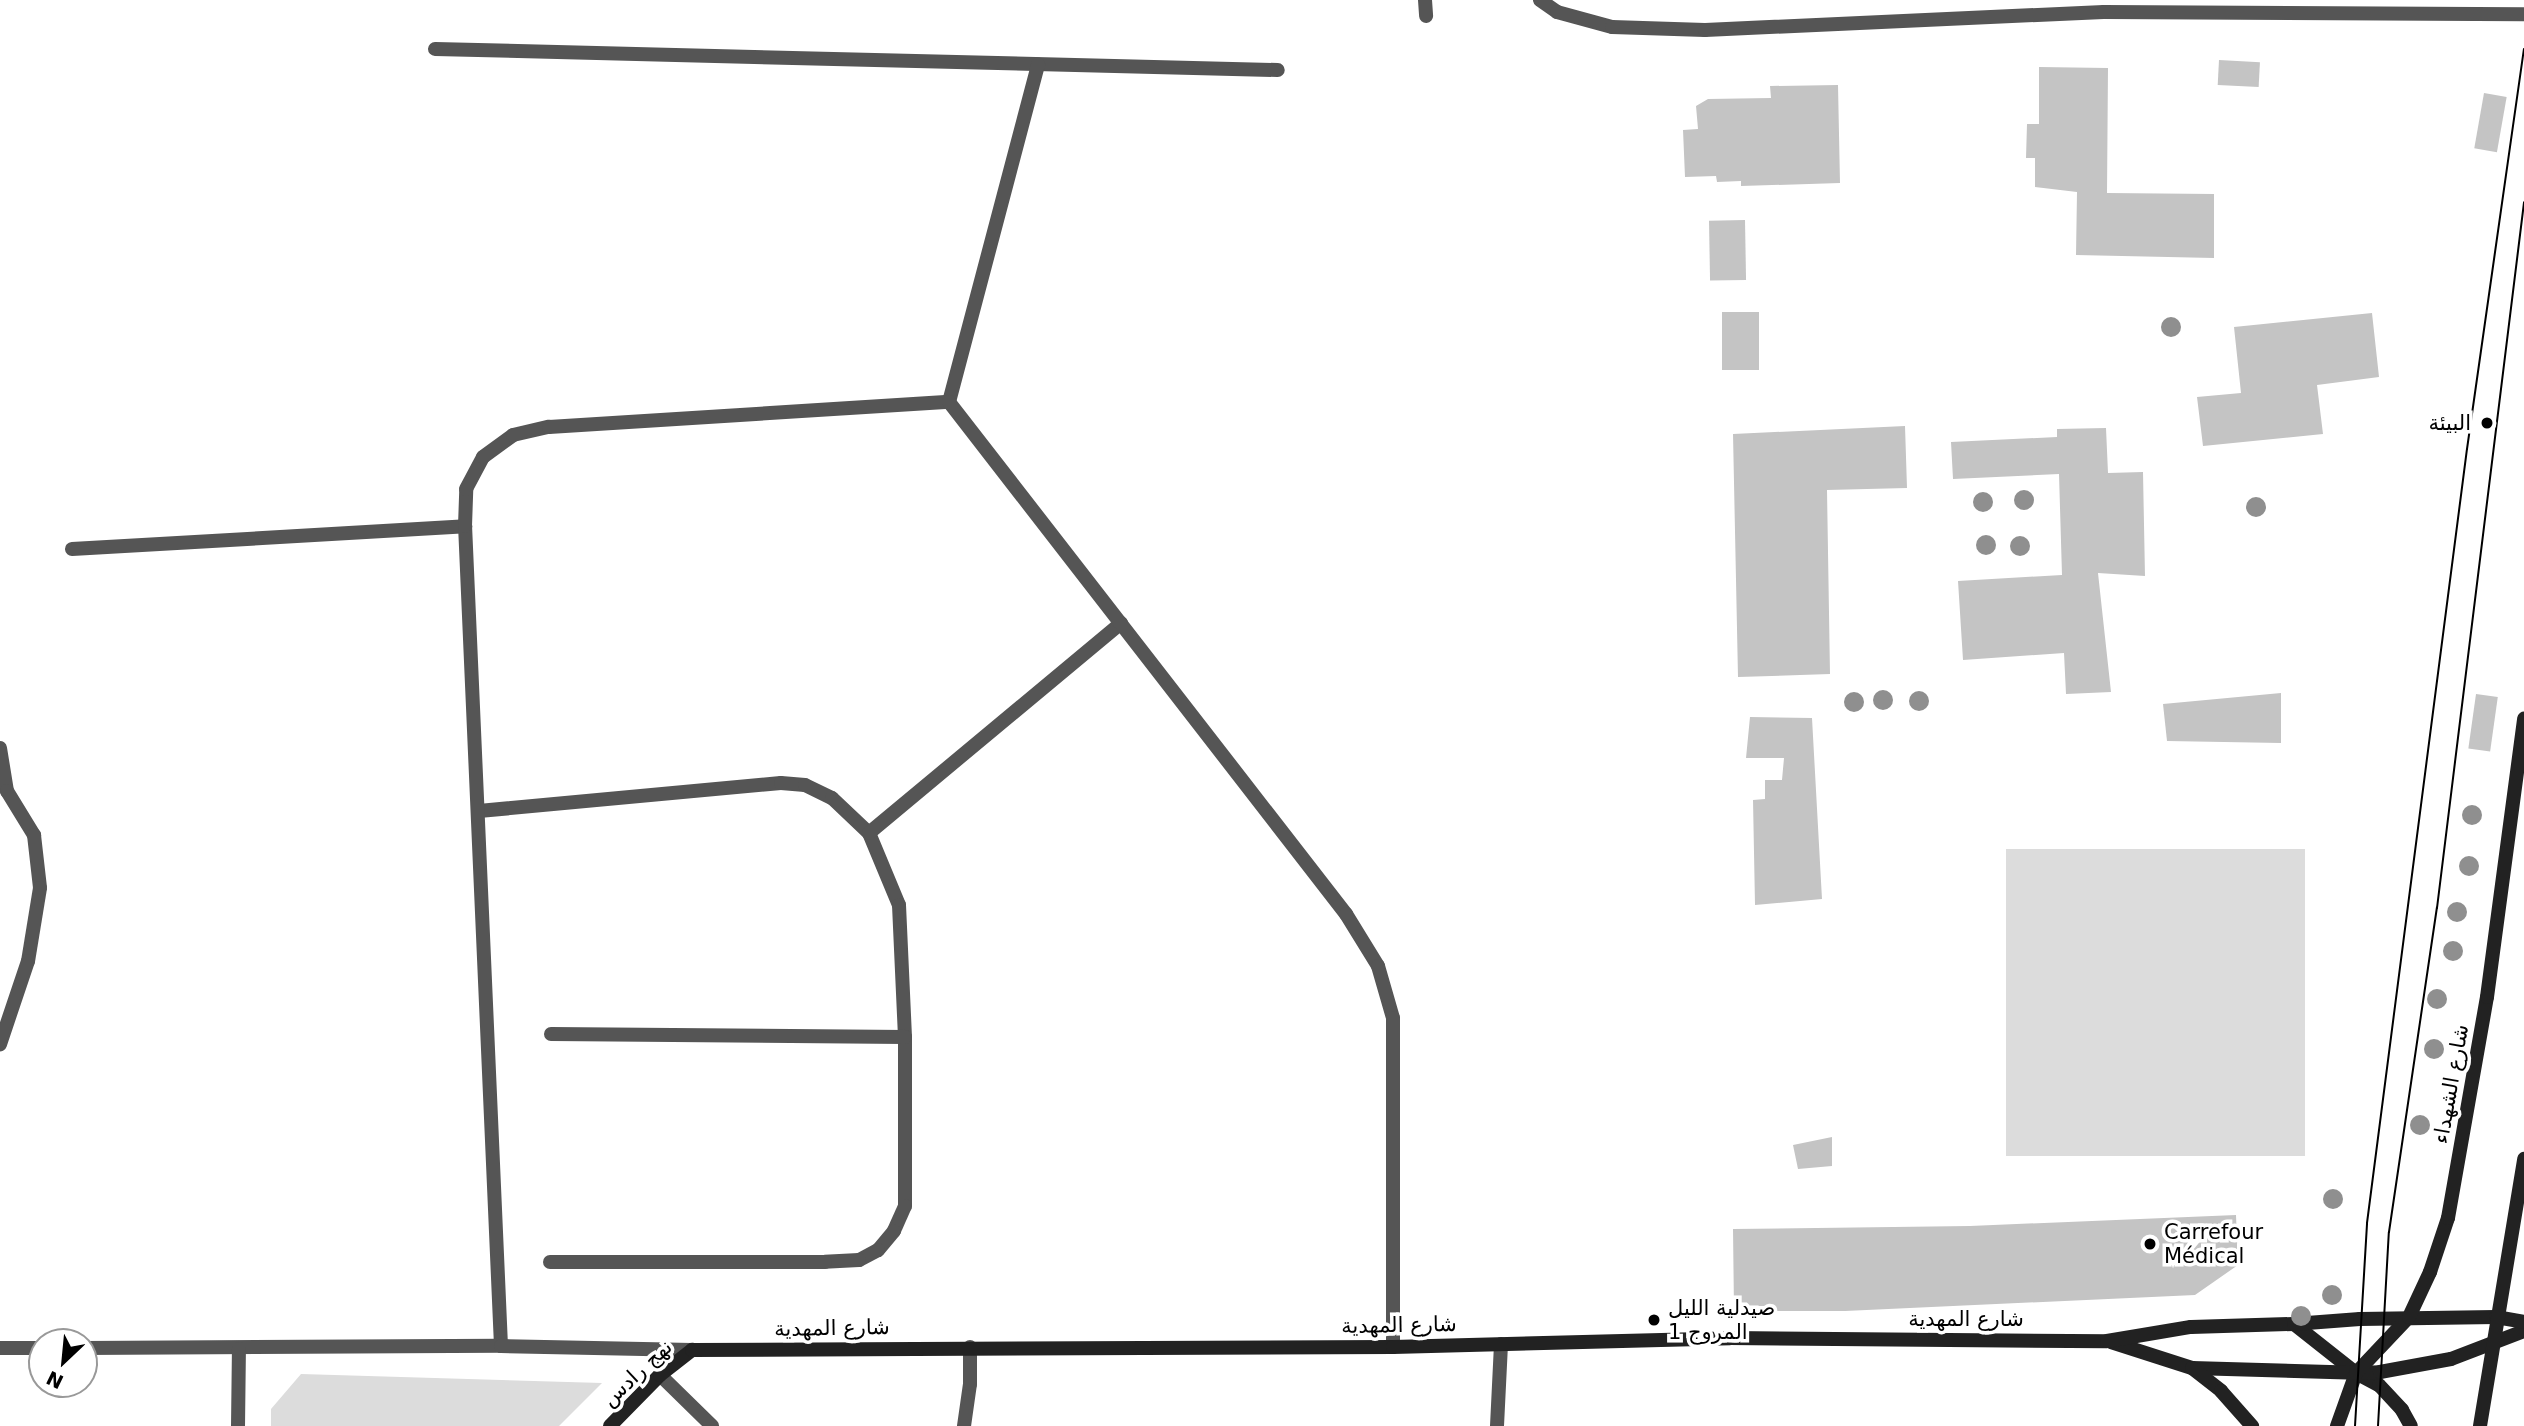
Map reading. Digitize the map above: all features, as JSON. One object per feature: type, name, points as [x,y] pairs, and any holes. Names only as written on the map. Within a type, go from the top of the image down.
[{"type":"street","points":[[1425,0],[1426,16]]},
{"type":"street","points":[[1540,0],[1558,12],[1612,27],[1705,30],[2105,6],[2524,14]]},
{"type":"street","points":[[435,49],[1278,70]]},
{"type":"street","points":[[949,402],[1038,65]]},
{"type":"street","points":[[501,1346],[480,811],[465,526],[466,489],[484,457],[513,435],[549,427],[949,402]]},
{"type":"street","points":[[949,402],[1346,914],[1378,966],[1393,1018],[1393,1347]]},
{"type":"street","points":[[72,549],[465,526]]},
{"type":"street","points":[[869,833],[1121,623]]},
{"type":"street","name":"شارع الشهداء","points":[[2337,1426],[2356,1373],[2409,1317],[2442,1237],[2457,1170],[2487,997],[2524,718]]},
{"type":"street","points":[[0,748],[7,791],[34,835],[40,888],[28,961],[0,1044]]},
{"type":"street","points":[[480,811],[781,783],[805,785],[832,798],[869,833],[899,905],[905,1037],[905,1206],[894,1231],[878,1250],[859,1260],[825,1262],[550,1262]]},
{"type":"street","points":[[551,1034],[905,1037]]},
{"type":"street","points":[[2480,1426],[2524,1159]]},
{"type":"street","points":[[2107,1341],[2191,1327],[2409,1317],[2496,1317],[2524,1322]]},
{"type":"street","points":[[2294,1324],[2356,1373],[2379,1385],[2402,1410],[2410,1426]]},
{"type":"street","points":[[2107,1341],[2192,1368],[2356,1373],[2412,1367],[2451,1359],[2524,1331]]},
{"type":"street","name":"شارع المهدية","points":[[692,1350],[1393,1347],[1730,1338],[2107,1341]]},
{"type":"street","points":[[1497,1426],[1501,1344]]},
{"type":"street","points":[[98,1349],[501,1346],[692,1350]]},
{"type":"street","points":[[964,1426],[970,1384],[970,1347]]},
{"type":"street","points":[[0,1348],[28,1348]]},
{"type":"street","points":[[238,1426],[239,1349]]},
{"type":"street","name":"نهج رادس","points":[[610,1426],[660,1375],[692,1350]]},
{"type":"street","points":[[2192,1368],[2221,1391],[2252,1426]]},
{"type":"street","points":[[660,1375],[712,1426]]},
{"type":"shaded area","points":[[2006,849],[2305,849],[2305,1156],[2006,1156]]},
{"type":"shaded area","points":[[301,1374],[602,1383],[559,1426],[271,1426],[271,1409]]},
{"type":"building","points":[[2219,60],[2260,62],[2259,87],[2218,85]]},
{"type":"building","points":[[2039,67],[2108,68],[2107,193],[2214,194],[2214,258],[2076,255],[2077,192],[2035,187],[2035,158],[2026,158],[2027,124],[2039,124]]},
{"type":"building","points":[[1838,85],[1840,183],[1741,186],[1741,181],[1717,182],[1716,176],[1685,177],[1683,130],[1698,129],[1696,106],[1708,99],[1771,98],[1770,86]]},
{"type":"building","points":[[2484,93],[2507,97],[2497,152],[2474,148]]},
{"type":"building","points":[[1745,220],[1746,280],[1710,281],[1709,221]]},
{"type":"building","points":[[1722,312],[1759,312],[1759,370],[1722,370]]},
{"type":"building","points":[[2372,313],[2379,377],[2317,385],[2323,434],[2203,446],[2197,397],[2241,393],[2234,327]]},
{"type":"building","points":[[1905,426],[1907,488],[1827,490],[1830,674],[1738,677],[1733,434]]},
{"type":"building","points":[[2106,428],[2108,473],[2143,472],[2145,576],[2098,573],[2111,692],[2066,694],[2064,653],[1963,660],[1958,581],[2062,575],[2059,474],[1953,479],[1951,442],[2057,437],[2057,429]]},
{"type":"building","points":[[2281,693],[2281,743],[2167,741],[2163,704]]},
{"type":"building","points":[[2476,694],[2498,697],[2490,752],[2468,748]]},
{"type":"building","points":[[1750,717],[1812,718],[1822,899],[1755,905],[1753,800],[1765,799],[1765,780],[1782,780],[1784,758],[1746,758]]},
{"type":"building","points":[[1832,1137],[1832,1166],[1798,1169],[1793,1145]]},
{"type":"building","points":[[2236,1215],[2238,1265],[2195,1295],[1845,1311],[1734,1311],[1733,1229],[1970,1226]]},
{"type":"tram line","points":[[2355,1426],[2367,1223],[2467,449],[2524,49]]},
{"type":"tram line","points":[[2378,1426],[2389,1232],[2437,908],[2524,202]]},
{"type":"place","name":"البيئة","points":[[2487,423]]},
{"type":"place","name":"Carrefour Médical","points":[[2150,1244]]},
{"type":"place","name":"صيدلية الليل المروج 1","points":[[1654,1320]]}]
